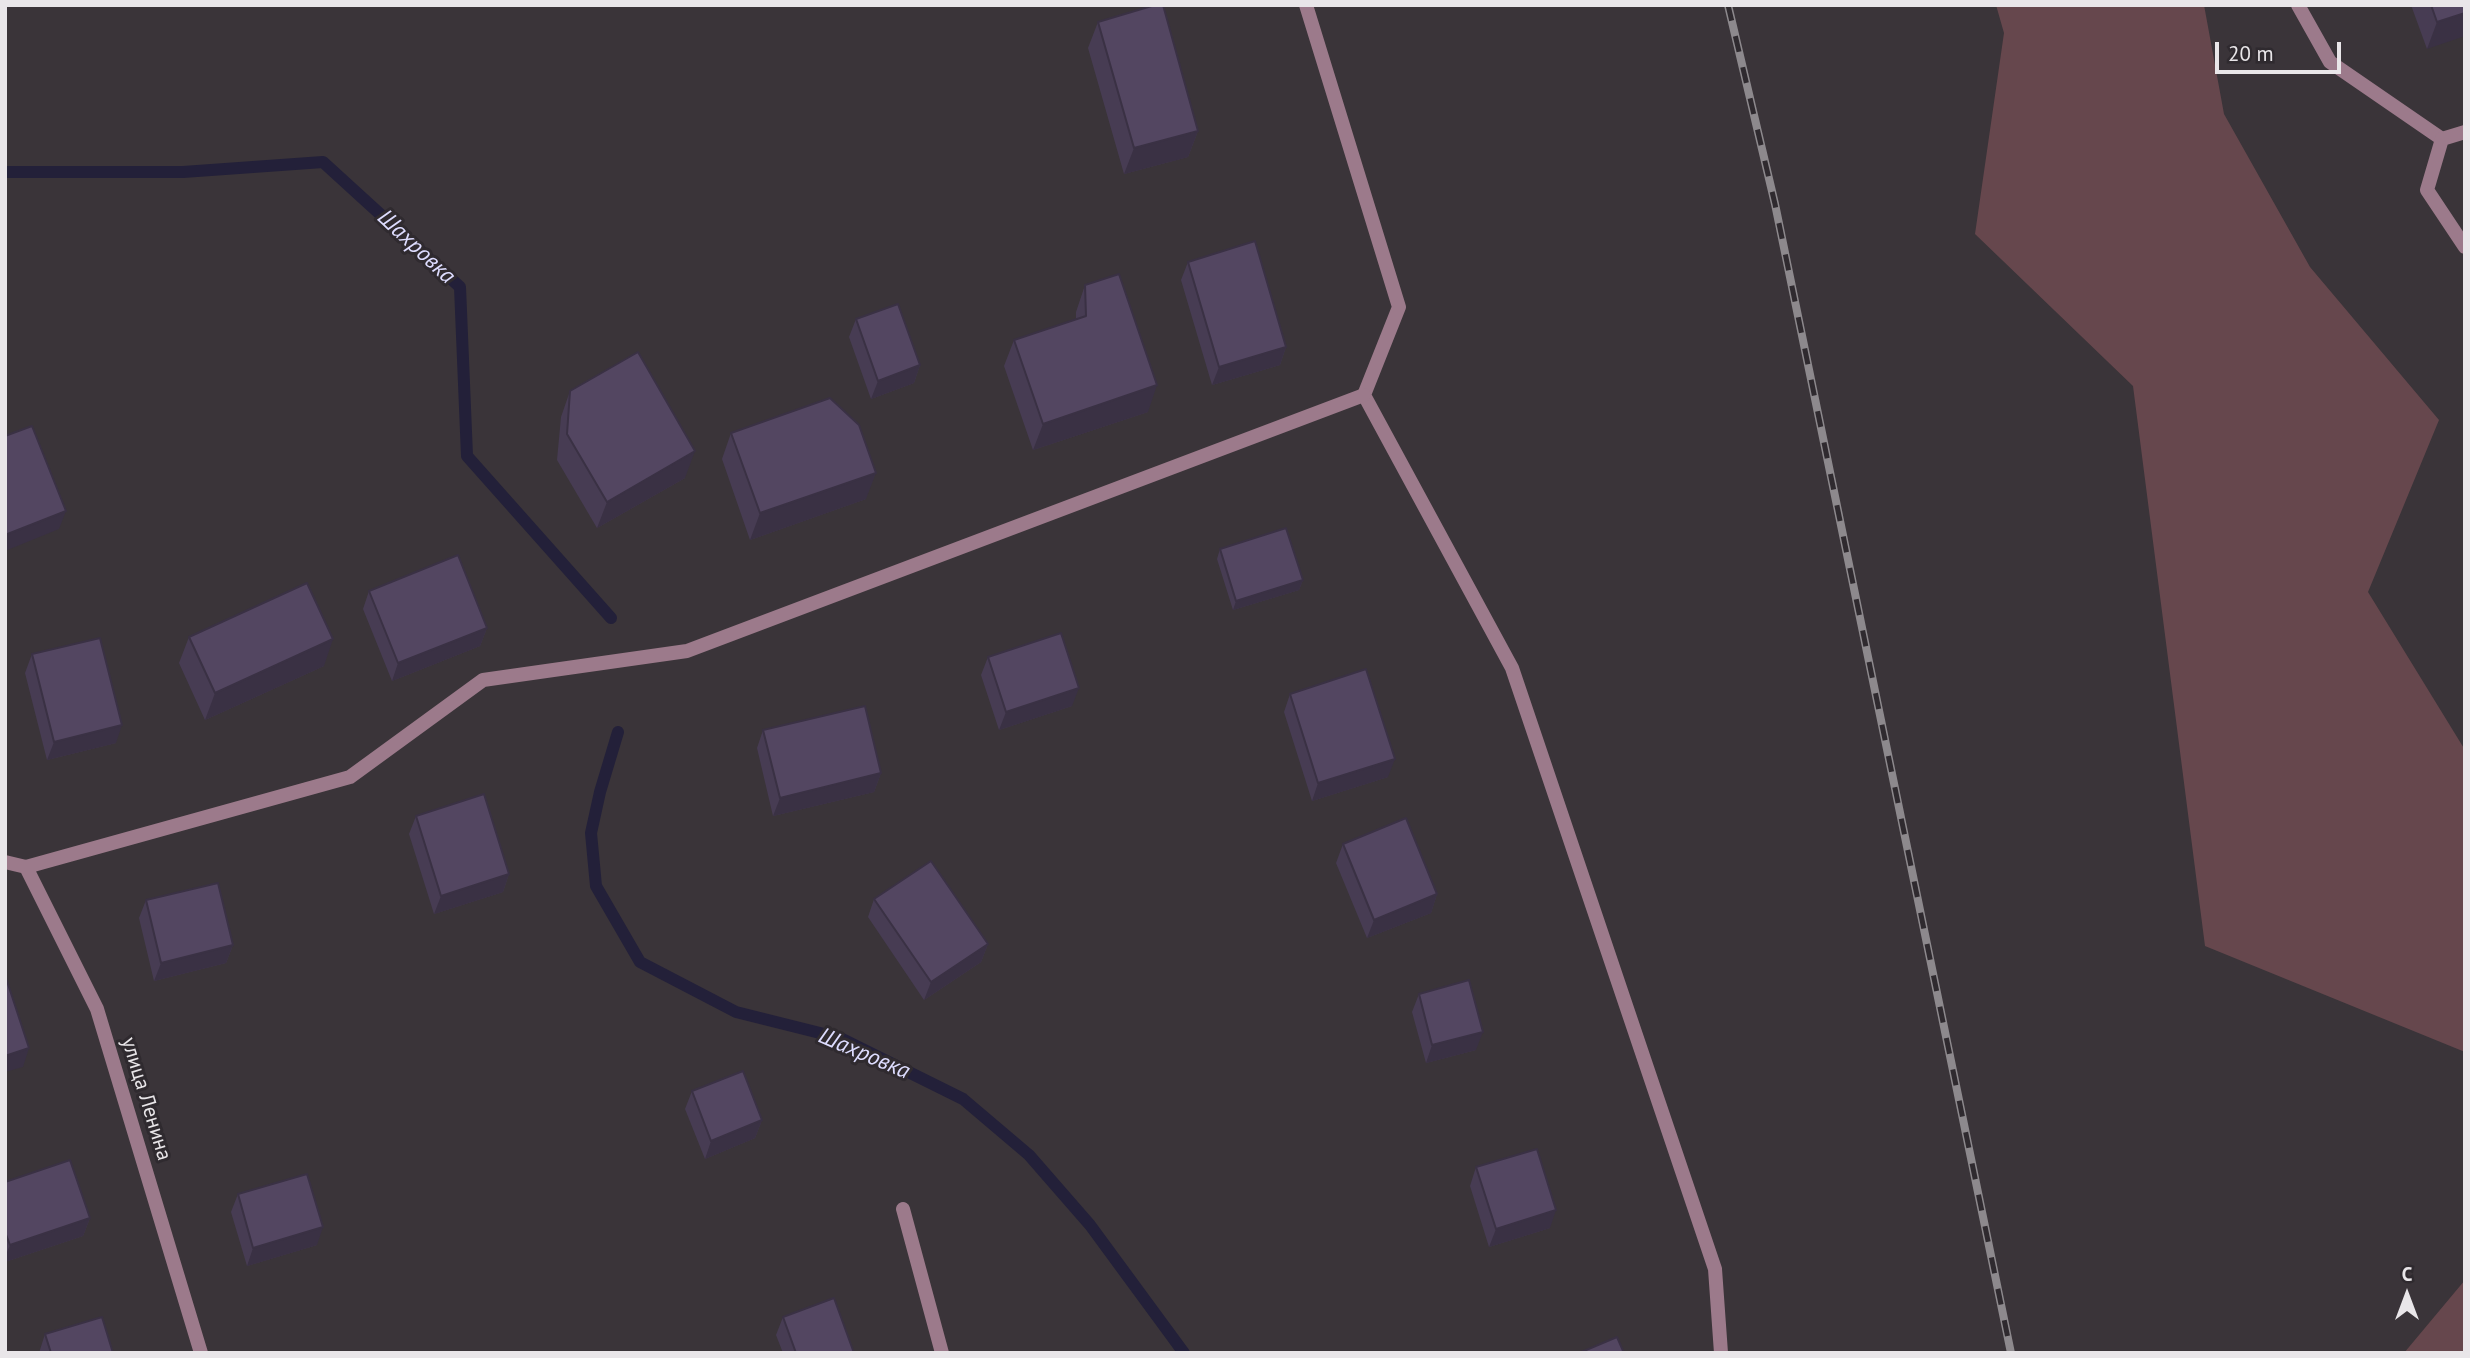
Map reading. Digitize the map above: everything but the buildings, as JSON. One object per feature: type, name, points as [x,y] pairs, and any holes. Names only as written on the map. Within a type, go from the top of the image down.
[{"type":"street","points":[[5,862],[26,867],[350,777],[483,680],[687,651],[1364,395],[1399,307],[1306,5]]},
{"type":"street","points":[[2298,5],[2330,62],[2442,139]]},
{"type":"street","points":[[2442,139],[2465,132]]},
{"type":"street","points":[[2442,139],[2427,190],[2465,247]]},
{"type":"street","points":[[1364,395],[1512,668],[1715,1269],[1721,1353]]},
{"type":"street","name":"улица Ленина","points":[[26,867],[97,1009],[201,1353]]},
{"type":"street","points":[[903,1209],[942,1353]]},
{"type":"shaded area","points":[[1996,5],[2204,5],[2224,114],[2310,267],[2439,420],[2368,592],[2465,750],[2465,1052],[2205,946],[2133,386],[1975,234],[2004,33]]},
{"type":"shaded area","points":[[2465,1280],[2465,1353],[2404,1353]]},
{"type":"waterway","name":"Шахровка","points":[[5,172],[183,172],[323,162],[460,287],[467,456],[611,618]]},
{"type":"waterway","name":"Шахровка","points":[[618,732],[591,833],[596,886],[640,962],[736,1012],[840,1038],[963,1099],[1029,1155],[1090,1225],[1184,1353]]},
{"type":"railway","points":[[1728,5],[1775,204],[2011,1353]]}]
